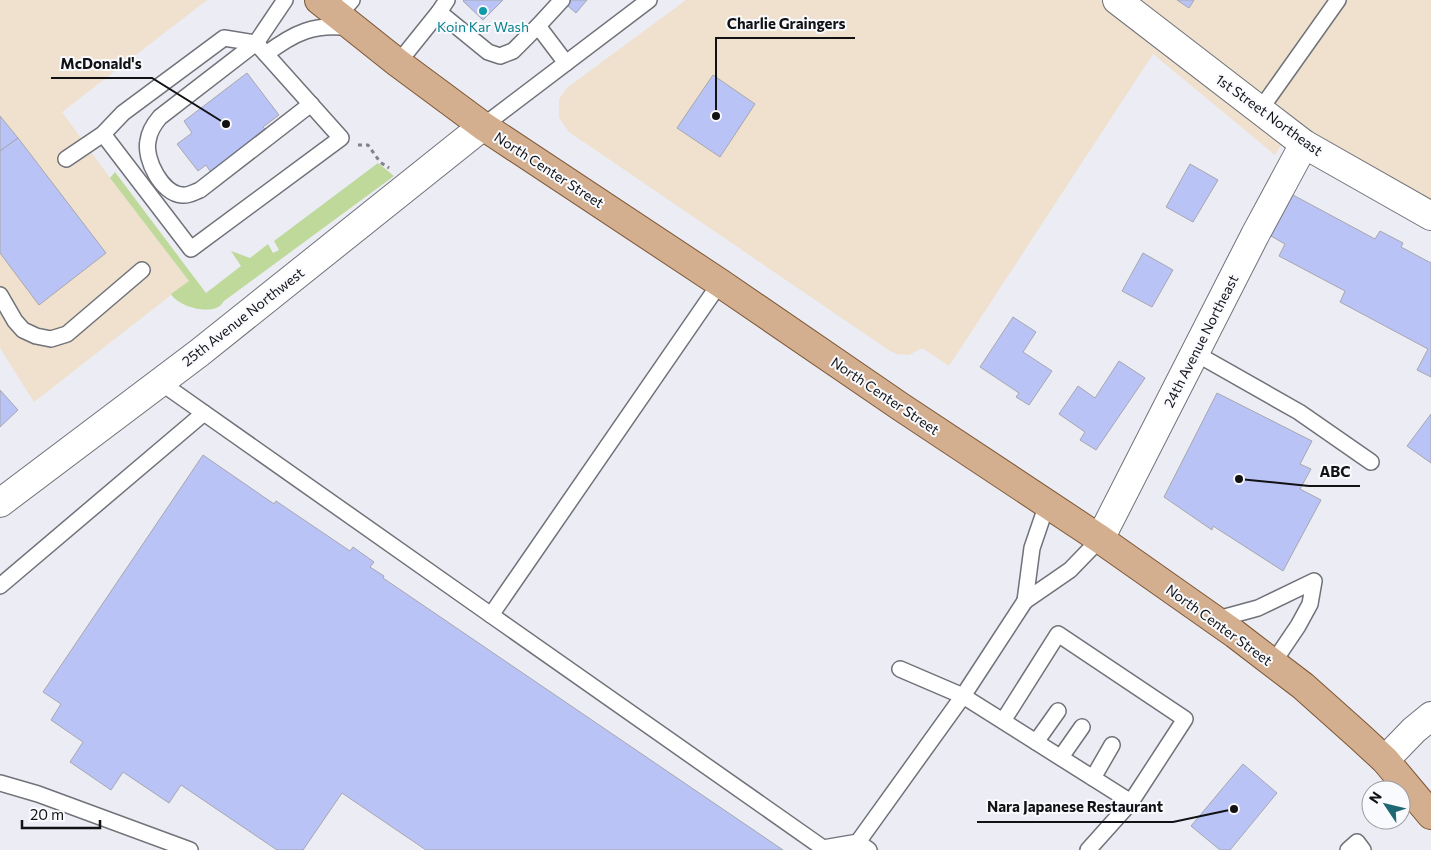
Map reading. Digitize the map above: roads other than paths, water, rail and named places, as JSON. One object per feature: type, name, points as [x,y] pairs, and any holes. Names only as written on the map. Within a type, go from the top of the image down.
[{"type":"main road","name":"North Center Street","points":[[341,11],[398,63],[483,126],[1100,539],[1273,663],[1322,703],[1385,760],[1431,815]]},
{"type":"street","name":"1st Street Northeast","points":[[1117,0],[1304,144],[1431,216]]},
{"type":"street","name":"25th Avenue Northwest","points":[[0,503],[199,353],[483,126]]},
{"type":"street","name":"24th Avenue Northeast","points":[[1100,539],[1255,235],[1304,144]]},
{"type":"street","points":[[1385,760],[1414,730],[1431,716]]},
{"type":"lane","points":[[285,0],[256,43],[169,108],[150,132],[147,142],[147,153],[153,169],[167,188],[178,195],[184,196],[200,190],[311,104]]},
{"type":"lane","points":[[398,63],[443,6],[488,52],[500,56],[513,51],[562,0]]},
{"type":"lane","points":[[483,126],[648,0]]},
{"type":"lane","points":[[1260,110],[1338,0]]},
{"type":"lane","points":[[266,54],[290,37],[306,30],[324,26],[341,11]]},
{"type":"lane","points":[[538,26],[566,63]]},
{"type":"lane","points":[[66,159],[103,134],[123,113],[224,38],[256,43],[341,138],[191,249],[103,134]]},
{"type":"lane","points":[[0,295],[15,321],[23,330],[36,336],[50,339],[67,334],[142,270]]},
{"type":"lane","points":[[491,614],[720,283]]},
{"type":"lane","points":[[1195,353],[1299,412],[1370,462]]},
{"type":"lane","points":[[160,382],[823,848],[864,846],[1025,601],[1070,570],[1100,539]]},
{"type":"lane","points":[[0,586],[204,414]]},
{"type":"lane","points":[[1025,601],[1032,548],[1047,504]]},
{"type":"lane","points":[[1214,620],[1258,608],[1314,581],[1310,604],[1298,626],[1273,663]]},
{"type":"lane","points":[[1003,721],[1058,634],[1091,664],[1144,699],[1185,719],[1131,802],[1088,850]]},
{"type":"lane","points":[[900,669],[962,696],[1131,802]]},
{"type":"lane","points":[[1036,742],[1058,711]]},
{"type":"lane","points":[[1061,758],[1082,727]]},
{"type":"lane","points":[[1093,778],[1112,745]]},
{"type":"lane","points":[[0,783],[38,794],[190,850]]},
{"type":"lane","points":[[1348,850],[1357,842],[1363,850]]},
{"type":"place","name":"Koin Kar Wash","points":[[483,11]]},
{"type":"place","name":"Charlie Graingers","points":[[716,116]]},
{"type":"place","name":"McDonald's","points":[[226,124]]},
{"type":"place","name":"ABC","points":[[1239,479]]},
{"type":"place","name":"Nara Japanese Restaurant","points":[[1234,809]]}]
